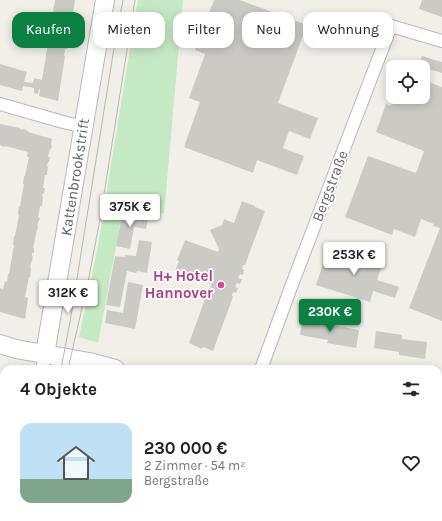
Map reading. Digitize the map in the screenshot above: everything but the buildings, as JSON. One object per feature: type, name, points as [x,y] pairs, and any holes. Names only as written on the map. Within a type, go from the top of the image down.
[{"type":"main road","name":"Kattenbrookstrift","points":[[44,362],[105,0]]},
{"type":"main road","points":[[0,344],[16,349],[44,362],[89,362],[100,365]]},
{"type":"street","name":"Bergstraße","points":[[262,365],[391,26],[442,42]]},
{"type":"street","points":[[0,104],[84,127]]},
{"type":"green space","points":[[138,0],[183,0],[182,12],[173,12],[173,48],[179,48],[164,214],[124,203],[98,343],[79,337],[97,251],[130,48],[165,48],[165,12],[136,12]]},
{"type":"tram line","points":[[62,365],[123,0]]},
{"type":"tram line","points":[[69,365],[88,282],[100,219],[135,0]]},
{"type":"place","name":"H+ Hotel Hannover","points":[[221,285]]}]
